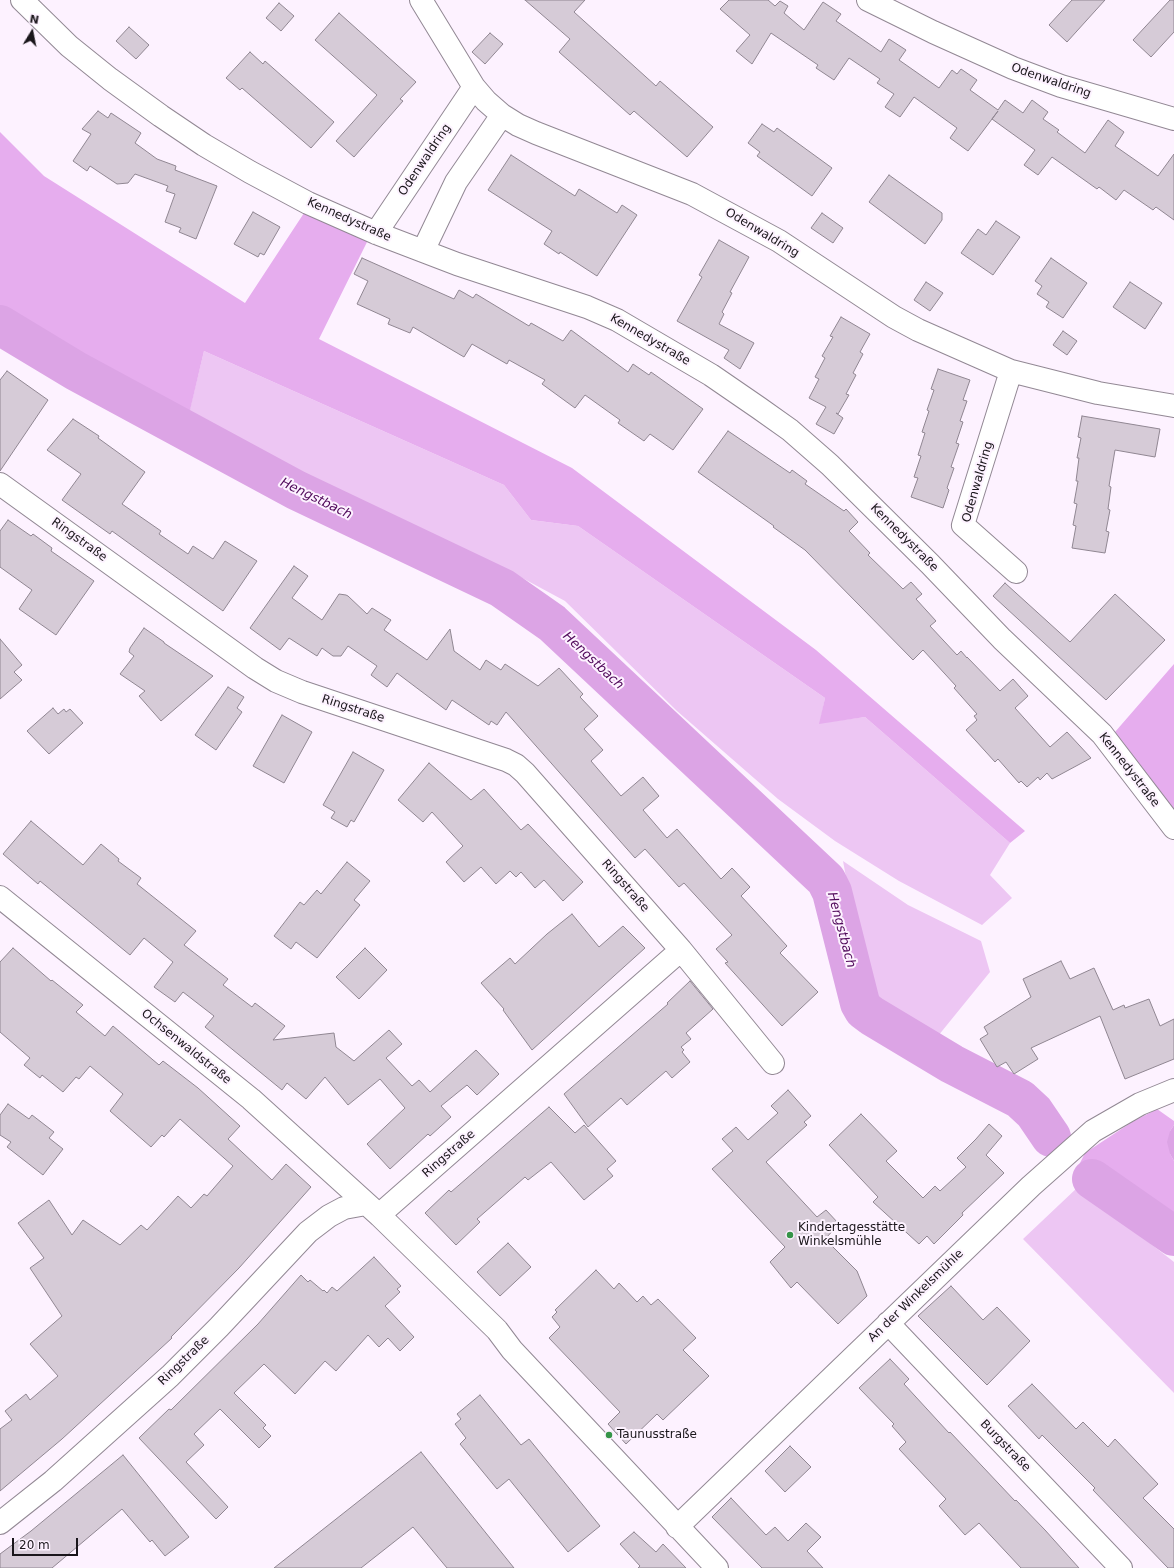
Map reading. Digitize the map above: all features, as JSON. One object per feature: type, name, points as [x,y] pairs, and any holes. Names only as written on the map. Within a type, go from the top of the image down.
[{"type":"street","name":"Kennedystraße","points":[[22,0],[69,46],[110,79],[204,145],[250,172],[308,203],[376,233],[422,251],[588,307],[617,320],[711,375],[760,408],[790,430],[830,465],[930,564],[1002,639],[1102,734],[1174,828]]},
{"type":"street","name":"Odenwaldring","points":[[421,0],[474,87],[486,101],[502,115],[536,133],[692,194],[779,241],[894,317],[924,333],[1011,371],[1098,392],[1174,406]]},
{"type":"street","name":"Odenwaldring","points":[[868,0],[933,32],[1013,68],[1061,86],[1174,119]]},
{"type":"street","name":"Odenwaldring","points":[[376,233],[474,87]]},
{"type":"street","points":[[422,251],[456,182],[502,115]]},
{"type":"street","name":"Odenwaldring","points":[[1011,371],[963,525],[1016,572]]},
{"type":"street","name":"Ringstraße","points":[[0,484],[255,668],[276,681],[302,692],[506,760],[516,765],[525,773],[681,950],[774,1063]]},
{"type":"street","name":"Ochsenwaldstraße","points":[[0,897],[250,1099],[373,1210]]},
{"type":"street","name":"Ringstraße","points":[[0,1523],[53,1481],[170,1376],[219,1327],[308,1232],[329,1216],[344,1208],[373,1210],[681,950]]},
{"type":"street","name":"An der Winkelsmühle","points":[[677,1527],[1031,1186],[1093,1131],[1140,1104],[1174,1090]]},
{"type":"street","points":[[373,1210],[496,1330],[512,1350],[717,1568]]},
{"type":"street","name":"Burgstraße","points":[[888,1323],[1121,1568]]},
{"type":"shaded area","points":[[0,132],[44,176],[245,303],[304,213],[368,240],[319,339],[572,468],[816,650],[1025,831],[1010,843],[865,717],[819,724],[825,698],[578,526],[531,520],[504,485],[204,351],[183,440],[0,337]]},
{"type":"shaded area","points":[[204,351],[504,485],[531,520],[578,526],[825,698],[820,723],[865,717],[1010,843],[990,875],[1012,898],[982,925],[899,881],[835,841],[778,799],[677,711],[565,601],[500,566],[386,520],[297,474],[189,413]]},
{"type":"shaded area","points":[[1174,664],[1174,809],[1115,732]]},
{"type":"shaded area","points":[[843,861],[908,905],[981,941],[990,972],[938,1036],[873,997],[853,915]]},
{"type":"shaded area","points":[[1157,1109],[1174,1121],[1174,1125],[1170,1131],[1170,1154],[1174,1161],[1174,1247],[1103,1195],[1076,1171],[1085,1153],[1132,1122]]},
{"type":"shaded area","points":[[1174,1125],[1174,1161],[1170,1154],[1167,1142],[1170,1131]]},
{"type":"shaded area","points":[[1078,1187],[1174,1262],[1174,1393],[1023,1239]]},
{"type":"building","points":[[525,0],[585,0],[574,12],[656,86],[660,81],[713,127],[687,157],[634,111],[630,115],[559,52],[570,39]]},
{"type":"building","points":[[729,0],[768,0],[775,6],[780,1],[788,6],[784,13],[804,30],[823,2],[841,14],[836,21],[881,52],[889,39],[906,50],[899,60],[939,88],[952,70],[957,74],[961,69],[977,80],[970,90],[998,110],[1005,100],[1023,113],[1032,100],[1048,112],[1043,119],[1059,130],[1057,132],[1085,153],[1108,120],[1124,132],[1115,146],[1158,176],[1174,154],[1174,220],[1156,207],[1153,210],[1124,190],[1116,200],[1099,187],[1097,189],[1052,157],[1038,175],[1024,165],[1035,150],[992,119],[968,151],[950,138],[957,128],[914,97],[900,117],[885,107],[894,94],[877,83],[880,79],[849,58],[834,80],[816,68],[818,65],[771,33],[752,64],[736,51],[750,35],[720,9]]},
{"type":"building","points":[[1072,0],[1105,0],[1067,42],[1049,25]]},
{"type":"building","points":[[1170,0],[1174,0],[1174,32],[1151,57],[1133,40]]},
{"type":"building","points":[[279,3],[294,16],[281,31],[266,18]]},
{"type":"building","points":[[339,13],[416,82],[400,99],[403,101],[354,157],[336,141],[377,95],[315,40]]},
{"type":"building","points":[[129,27],[149,45],[136,59],[116,41]]},
{"type":"building","points":[[490,33],[503,44],[485,64],[472,52]]},
{"type":"building","points":[[250,52],[263,64],[265,61],[334,122],[311,148],[242,88],[240,90],[226,78]]},
{"type":"building","points":[[98,111],[108,118],[111,113],[141,133],[135,143],[157,159],[176,166],[175,170],[217,186],[196,239],[179,232],[181,228],[165,222],[175,194],[166,191],[168,186],[135,174],[128,183],[117,184],[90,166],[87,171],[73,161],[91,134],[82,129]]},
{"type":"building","points":[[762,124],[774,132],[777,128],[832,168],[812,196],[757,156],[760,152],[748,143]]},
{"type":"building","points":[[511,155],[575,196],[579,189],[617,213],[622,205],[637,215],[597,276],[560,252],[559,254],[544,244],[552,231],[488,190]]},
{"type":"building","points":[[889,175],[942,213],[942,220],[925,244],[869,202]]},
{"type":"building","points":[[253,212],[280,227],[264,255],[260,253],[258,257],[234,244]]},
{"type":"building","points":[[822,213],[843,228],[833,243],[811,228]]},
{"type":"building","points":[[996,221],[1020,237],[993,275],[961,253],[978,229],[986,235]]},
{"type":"building","points":[[719,240],[749,257],[730,292],[732,293],[722,312],[724,314],[719,324],[754,343],[740,369],[724,358],[729,350],[677,321],[702,277],[699,275]]},
{"type":"building","points":[[362,258],[454,299],[459,290],[473,298],[476,294],[529,326],[531,323],[563,341],[571,330],[628,372],[633,364],[649,375],[651,372],[703,409],[673,450],[650,434],[644,441],[618,423],[620,420],[585,395],[575,408],[542,384],[545,380],[509,360],[507,364],[472,344],[464,357],[413,327],[410,333],[388,324],[390,319],[357,304],[368,281],[354,274]]},
{"type":"building","points":[[1051,258],[1087,283],[1063,318],[1046,307],[1049,302],[1037,294],[1042,286],[1035,281]]},
{"type":"building","points":[[926,282],[943,293],[930,311],[914,300]]},
{"type":"building","points":[[1130,282],[1162,303],[1145,329],[1113,307]]},
{"type":"building","points":[[841,317],[870,334],[860,352],[863,354],[853,373],[856,375],[846,394],[849,395],[838,414],[836,413],[843,418],[834,434],[816,424],[826,407],[809,398],[819,379],[815,377],[825,358],[822,356],[833,337],[830,336]]},
{"type":"building","points":[[1063,331],[1077,341],[1067,355],[1053,345]]},
{"type":"building","points":[[938,369],[970,380],[963,400],[967,401],[960,421],[963,422],[956,443],[959,444],[951,467],[954,468],[947,488],[949,490],[943,508],[911,497],[918,478],[914,477],[921,456],[918,455],[925,433],[922,432],[929,411],[927,410],[934,390],[931,389]]},
{"type":"building","points":[[7,371],[48,400],[0,471],[0,380]]},
{"type":"building","points":[[1082,416],[1160,429],[1155,457],[1115,450],[1109,486],[1111,487],[1108,509],[1110,510],[1106,531],[1109,532],[1105,553],[1072,548],[1076,526],[1073,525],[1077,504],[1074,503],[1078,481],[1076,481],[1079,458],[1077,458],[1081,438],[1078,437]]},
{"type":"building","points":[[73,419],[99,436],[98,438],[145,472],[122,504],[161,531],[159,534],[188,554],[193,546],[213,559],[225,541],[257,561],[223,611],[112,531],[110,534],[62,500],[81,474],[47,450]]},
{"type":"building","points":[[728,431],[790,473],[792,470],[807,481],[805,484],[844,511],[846,509],[858,522],[849,531],[870,553],[868,555],[903,589],[911,582],[922,594],[916,599],[936,621],[930,626],[957,655],[961,651],[1000,691],[1013,679],[1028,696],[1015,708],[1050,747],[1067,732],[1091,758],[1052,779],[1047,773],[1040,780],[1038,777],[1027,787],[1021,781],[1019,783],[998,759],[995,762],[966,730],[977,720],[974,716],[977,714],[954,688],[956,686],[923,650],[913,660],[805,550],[698,472]]},
{"type":"building","points":[[8,520],[31,536],[33,534],[52,548],[51,551],[94,581],[56,635],[19,609],[32,590],[0,567],[0,531]]},
{"type":"building","points":[[294,566],[308,576],[292,598],[322,620],[339,594],[346,595],[367,614],[372,608],[391,620],[384,630],[427,660],[450,629],[454,651],[480,670],[486,660],[501,670],[505,664],[538,686],[559,668],[583,694],[580,697],[598,716],[584,729],[603,750],[591,761],[621,796],[643,777],[659,796],[643,810],[667,838],[677,829],[721,879],[732,868],[750,887],[741,896],[787,946],[780,953],[818,992],[782,1026],[725,963],[728,962],[716,949],[732,935],[684,883],[679,887],[645,849],[635,858],[506,712],[497,725],[491,721],[489,725],[452,700],[446,710],[397,673],[387,687],[371,675],[377,666],[348,646],[341,656],[333,656],[322,648],[317,656],[289,638],[280,650],[250,628]]},
{"type":"building","points":[[1005,583],[1070,642],[1115,594],[1165,640],[1106,700],[993,596]]},
{"type":"building","points":[[144,628],[213,676],[161,721],[139,696],[145,691],[120,674],[134,656],[129,652],[130,648]]},
{"type":"building","points":[[0,639],[22,665],[14,672],[22,680],[0,699]]},
{"type":"building","points":[[228,687],[244,697],[237,708],[242,712],[216,750],[195,735]]},
{"type":"building","points":[[53,708],[58,714],[64,709],[66,712],[70,709],[83,723],[49,754],[27,731]]},
{"type":"building","points":[[282,715],[312,732],[284,783],[253,766]]},
{"type":"building","points":[[353,752],[384,770],[354,822],[351,820],[347,827],[331,818],[335,812],[323,805]]},
{"type":"building","points":[[429,763],[471,800],[484,789],[521,830],[528,824],[583,882],[563,901],[544,880],[535,888],[521,872],[516,877],[510,871],[496,884],[481,867],[464,882],[446,862],[463,846],[432,812],[423,822],[398,800]]},
{"type":"building","points":[[31,821],[83,865],[101,844],[119,859],[118,861],[141,878],[137,884],[196,931],[184,945],[228,979],[223,985],[252,1007],[255,1003],[285,1026],[273,1040],[334,1033],[336,1047],[354,1061],[389,1030],[402,1044],[386,1058],[412,1086],[419,1080],[430,1092],[476,1050],[499,1074],[477,1095],[467,1085],[441,1106],[451,1117],[430,1136],[428,1134],[390,1169],[367,1144],[405,1108],[380,1079],[348,1105],[325,1077],[306,1099],[287,1083],[282,1090],[205,1027],[214,1016],[183,992],[175,1002],[154,987],[173,962],[144,938],[130,955],[40,881],[38,884],[3,854]]},
{"type":"building","points":[[347,862],[370,881],[354,900],[360,905],[317,958],[296,942],[291,949],[274,936],[300,902],[304,905],[317,890],[321,894]]},
{"type":"building","points":[[572,914],[599,947],[623,926],[645,948],[532,1050],[503,1010],[504,1009],[481,983],[510,958],[515,964],[547,934]]},
{"type":"building","points":[[13,948],[51,981],[52,980],[83,1005],[76,1012],[105,1036],[113,1026],[159,1065],[163,1061],[198,1088],[240,1126],[228,1139],[272,1180],[286,1164],[311,1187],[239,1268],[171,1337],[172,1338],[62,1439],[0,1491],[0,1429],[12,1420],[5,1411],[26,1394],[30,1400],[58,1376],[30,1344],[62,1316],[30,1268],[44,1258],[18,1223],[49,1200],[72,1235],[83,1220],[120,1245],[141,1225],[147,1230],[178,1196],[191,1208],[204,1194],[207,1196],[233,1166],[180,1119],[164,1137],[162,1135],[151,1147],[110,1111],[123,1094],[90,1066],[79,1079],[76,1077],[63,1092],[42,1075],[40,1078],[24,1065],[30,1058],[0,1032],[0,962]]},
{"type":"building","points":[[365,948],[387,970],[359,999],[336,977]]},
{"type":"building","points":[[1061,961],[1070,979],[1094,968],[1113,1010],[1124,1005],[1125,1008],[1149,999],[1160,1026],[1174,1019],[1174,1059],[1125,1079],[1100,1016],[1031,1048],[1038,1059],[1014,1074],[1006,1062],[997,1067],[980,1039],[988,1034],[984,1027],[1031,997],[1023,979]]},
{"type":"building","points":[[690,981],[713,1009],[686,1033],[691,1039],[681,1047],[684,1050],[682,1052],[690,1062],[672,1078],[666,1071],[627,1105],[621,1098],[588,1127],[564,1094],[668,1004],[667,1003]]},
{"type":"building","points":[[788,1090],[811,1116],[804,1122],[807,1125],[766,1162],[817,1217],[826,1210],[839,1224],[825,1239],[857,1271],[867,1296],[838,1324],[797,1282],[791,1288],[770,1262],[785,1247],[712,1169],[733,1151],[722,1139],[736,1127],[748,1140],[778,1113],[771,1106]]},
{"type":"building","points":[[8,1104],[29,1119],[32,1115],[54,1132],[49,1138],[63,1149],[43,1175],[7,1147],[11,1142],[0,1135],[0,1115]]},
{"type":"building","points":[[549,1107],[575,1133],[584,1125],[616,1161],[607,1169],[613,1176],[584,1200],[551,1162],[528,1180],[525,1177],[477,1219],[480,1222],[456,1245],[425,1213],[449,1190],[451,1192]]},
{"type":"building","points":[[861,1114],[897,1151],[886,1161],[923,1198],[935,1186],[940,1191],[966,1167],[957,1158],[989,1124],[1002,1136],[986,1155],[1004,1173],[962,1213],[963,1215],[934,1244],[927,1236],[919,1244],[873,1202],[878,1197],[829,1145]]},
{"type":"building","points":[[508,1243],[531,1267],[500,1296],[477,1272]]},
{"type":"building","points":[[374,1257],[401,1286],[397,1289],[400,1292],[385,1306],[414,1337],[400,1351],[388,1338],[379,1347],[368,1335],[336,1371],[325,1361],[295,1394],[264,1364],[234,1393],[266,1425],[263,1428],[271,1436],[259,1448],[220,1409],[194,1434],[204,1445],[186,1462],[228,1507],[216,1519],[139,1438],[169,1409],[171,1410],[258,1324],[301,1275],[308,1282],[310,1280],[327,1293],[332,1287],[337,1291]]},
{"type":"building","points":[[596,1270],[614,1289],[619,1283],[637,1302],[643,1296],[651,1305],[658,1299],[696,1338],[683,1350],[709,1376],[663,1420],[657,1414],[626,1444],[608,1424],[620,1412],[549,1338],[560,1327],[552,1317],[557,1312],[555,1310]]},
{"type":"building","points":[[951,1286],[983,1320],[997,1307],[1030,1341],[987,1385],[918,1316]]},
{"type":"building","points":[[890,1359],[909,1379],[904,1384],[949,1433],[950,1432],[1015,1501],[1016,1500],[1045,1530],[1079,1568],[1021,1568],[979,1523],[965,1535],[939,1506],[946,1499],[899,1449],[906,1442],[892,1426],[894,1424],[859,1388]]},
{"type":"building","points":[[1032,1384],[1076,1429],[1083,1422],[1108,1447],[1115,1439],[1158,1484],[1143,1498],[1174,1529],[1174,1568],[1168,1568],[1093,1490],[1095,1488],[1042,1435],[1039,1439],[1008,1406]]},
{"type":"building","points":[[480,1395],[521,1445],[529,1439],[600,1526],[568,1552],[509,1479],[497,1489],[460,1444],[466,1438],[455,1424],[461,1419],[457,1414]]},
{"type":"building","points":[[790,1446],[811,1467],[785,1492],[765,1471]]},
{"type":"building","points":[[421,1452],[514,1568],[447,1568],[413,1527],[361,1568],[274,1568]]},
{"type":"building","points":[[123,1455],[189,1537],[165,1556],[152,1540],[150,1542],[122,1509],[52,1568],[0,1568],[0,1554],[31,1531]]},
{"type":"building","points":[[731,1498],[766,1535],[775,1527],[788,1541],[806,1523],[821,1537],[807,1551],[823,1568],[762,1568],[712,1517]]},
{"type":"building","points":[[634,1532],[656,1552],[663,1544],[686,1568],[638,1568],[640,1566],[620,1544]]},
{"type":"waterway","name":"Hengstbach","points":[[0,325],[76,371],[296,490],[502,588],[552,623],[826,880],[832,892],[860,1003],[864,1010],[952,1064],[1020,1099],[1034,1112],[1051,1137]]},
{"type":"waterway","name":"Hengstbach","points":[[1092,1179],[1174,1236]]},
{"type":"place","name":"Kindertagesstätte Winkelsmühle","points":[[790,1235]]},
{"type":"place","name":"Taunusstraße","points":[[609,1435]]}]
